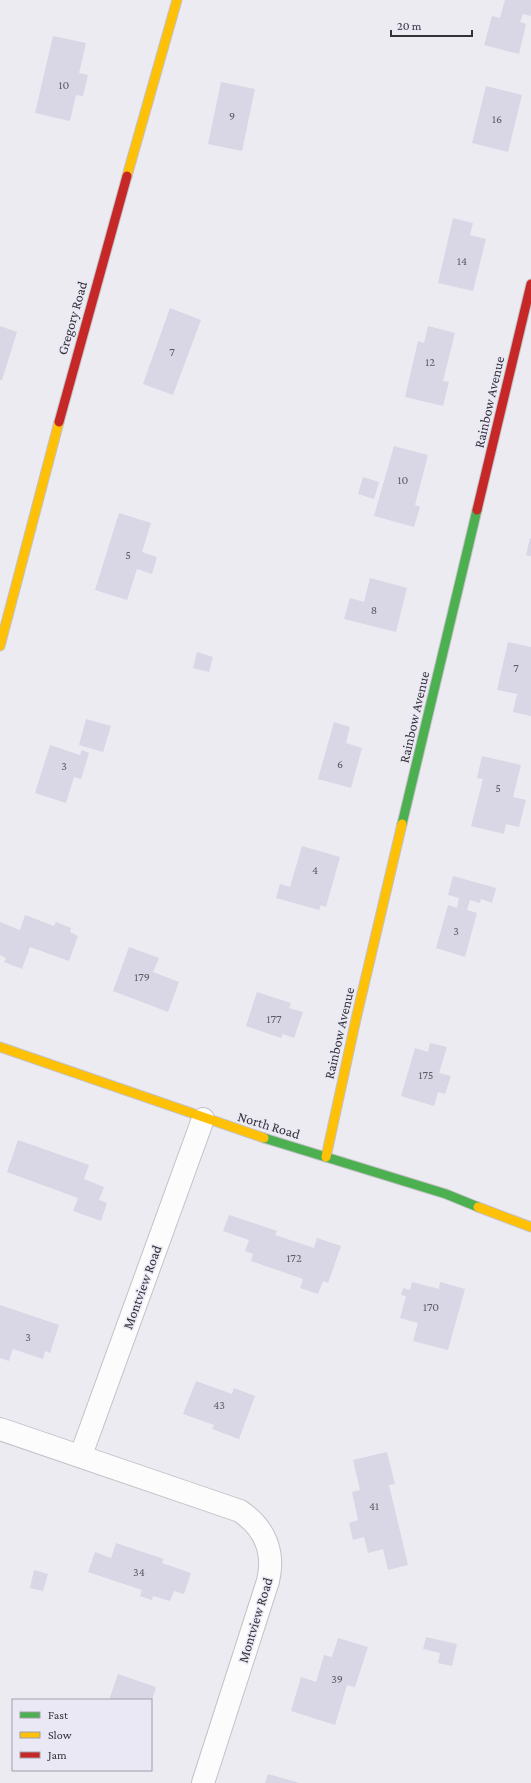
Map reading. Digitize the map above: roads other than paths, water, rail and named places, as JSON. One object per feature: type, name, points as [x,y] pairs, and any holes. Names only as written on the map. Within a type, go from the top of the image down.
[{"type":"street","name":"Gregory Road","points":[[0,646],[78,350],[177,0]]},
{"type":"street","name":"Rainbow Avenue","points":[[326,1157],[356,1019],[531,284]]},
{"type":"street","name":"North Road","points":[[0,1047],[203,1118],[446,1194],[531,1227]]},
{"type":"street","name":"Montview Road","points":[[81,1455],[203,1118]]},
{"type":"street","name":"Montview Road","points":[[0,1429],[81,1455],[240,1511],[255,1522],[268,1545],[271,1563],[268,1581],[203,1783]]}]
